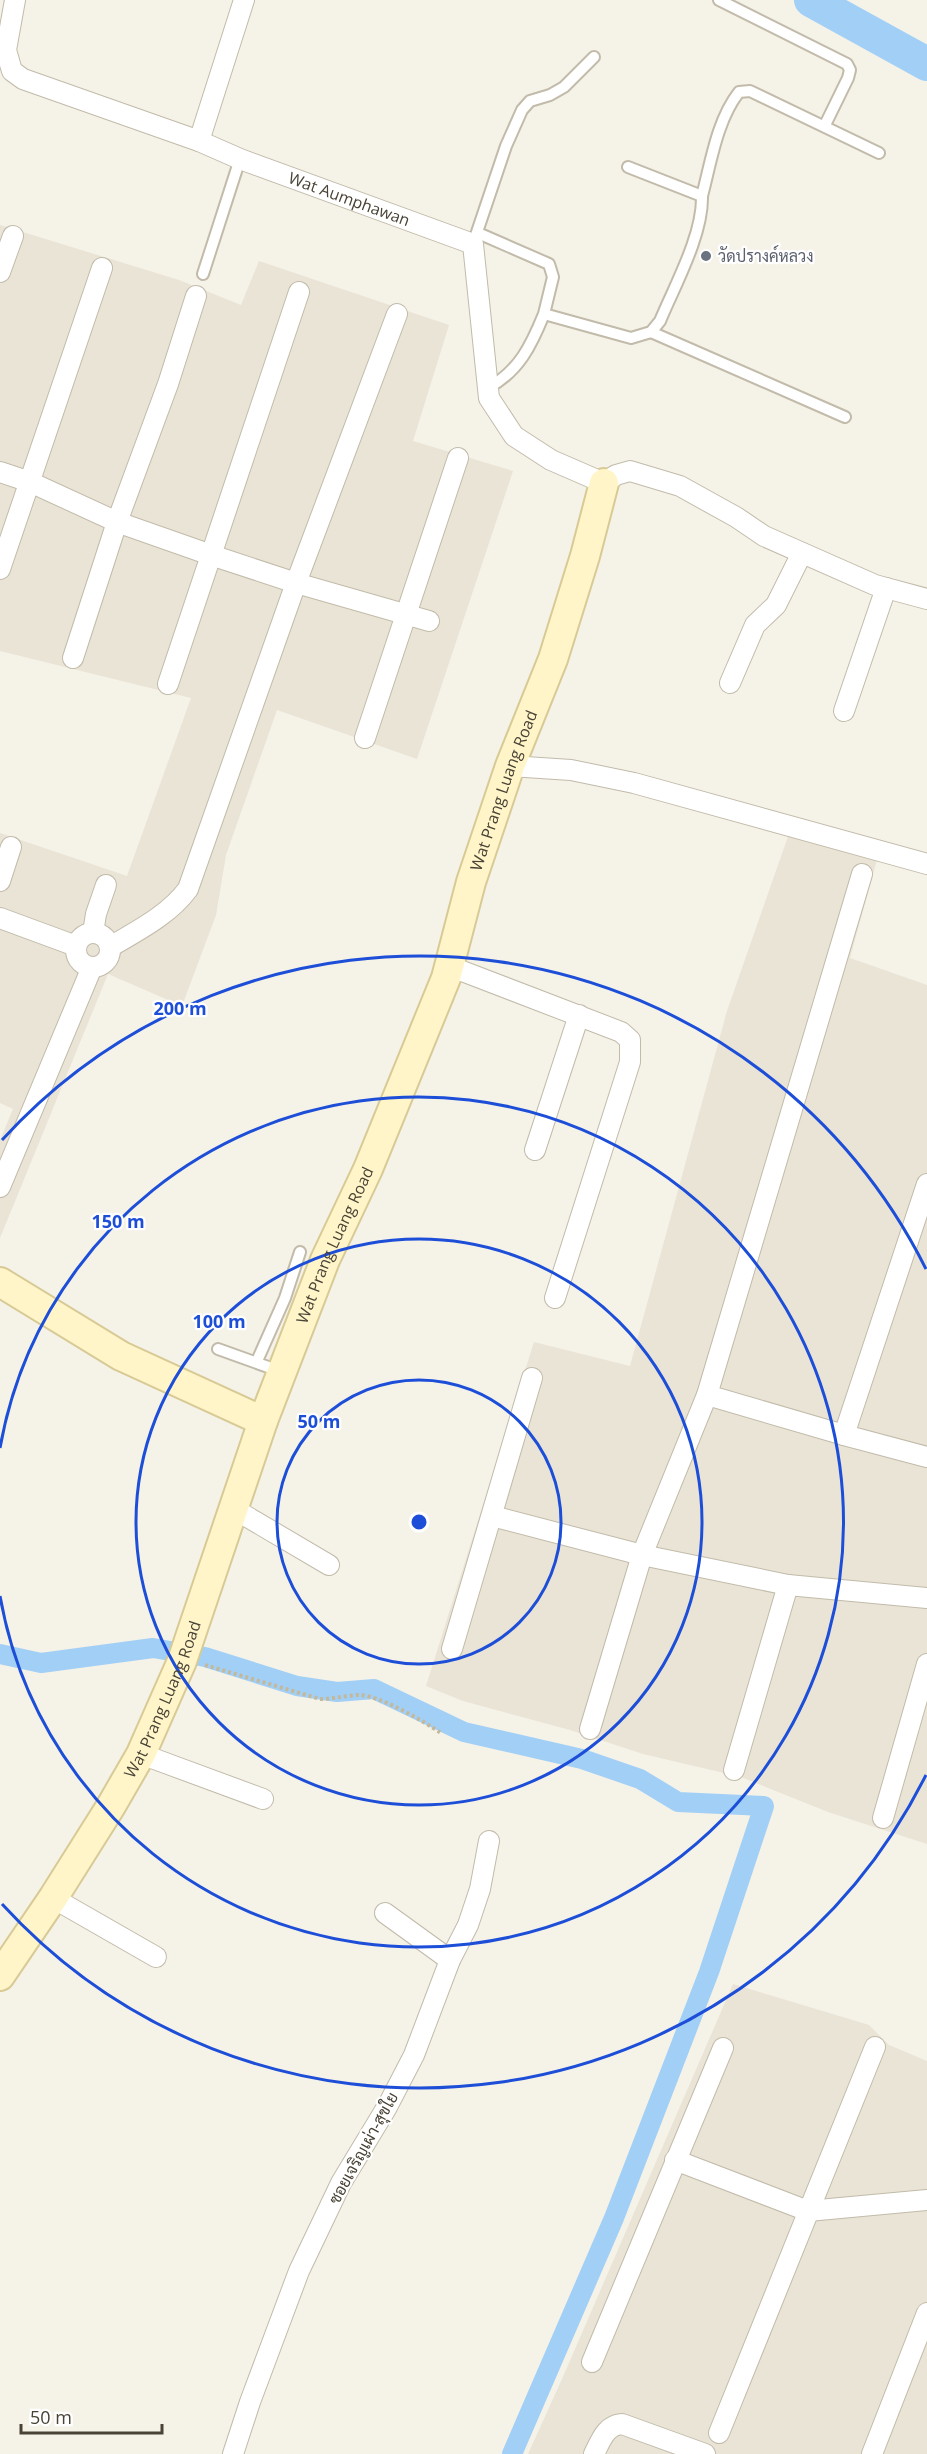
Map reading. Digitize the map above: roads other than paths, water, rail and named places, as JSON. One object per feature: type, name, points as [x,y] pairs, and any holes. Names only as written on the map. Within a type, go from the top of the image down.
[{"type":"street","name":"Wat Aumphawan","points":[[15,0],[5,33],[6,50],[12,71],[23,79],[199,141],[240,159],[475,239]]},
{"type":"street","points":[[199,141],[244,0]]},
{"type":"street","points":[[0,272],[13,236]]},
{"type":"street","points":[[475,239],[489,398],[514,436],[550,460],[604,483],[616,475],[630,471],[680,486],[736,517],[764,536],[886,588],[927,599]]},
{"type":"street","points":[[0,569],[102,268]]},
{"type":"street","points":[[168,684],[299,292]]},
{"type":"street","points":[[73,658],[117,522],[168,384],[196,296]]},
{"type":"street","points":[[110,947],[150,924],[188,889],[296,583],[397,314]]},
{"type":"street","points":[[365,738],[458,458]]},
{"type":"street","points":[[0,472],[30,482],[117,522],[211,555],[296,583],[429,621]]},
{"type":"street","name":"Wat Prang Luang Road","points":[[0,1976],[53,1899],[141,1754],[181,1664],[263,1420],[270,1367],[325,1260],[368,1169],[449,966],[471,882],[510,766],[553,659],[585,556],[604,483]]},
{"type":"street","points":[[730,683],[755,625],[776,605],[802,553]]},
{"type":"street","points":[[844,711],[886,588]]},
{"type":"street","points":[[510,766],[571,770],[634,783],[927,864]]},
{"type":"street","points":[[0,881],[11,847]]},
{"type":"street","points":[[590,1729],[642,1554],[707,1395],[862,874]]},
{"type":"street","points":[[93,933],[96,914],[106,885]]},
{"type":"street","points":[[0,918],[76,946]]},
{"type":"street","points":[[93,933],[101,935],[110,947],[110,954],[100,966],[92,967],[85,966],[79,961],[76,946],[80,939],[93,933]]},
{"type":"street","points":[[449,966],[621,1032],[630,1040],[632,1048],[630,1062],[555,1298]]},
{"type":"street","points":[[0,1187],[92,967]]},
{"type":"street","points":[[535,1150],[579,1015]]},
{"type":"street","points":[[844,1435],[927,1184]]},
{"type":"street","points":[[0,1282],[121,1356],[263,1420]]},
{"type":"street","points":[[452,1649],[532,1378]]},
{"type":"street","points":[[707,1395],[844,1435],[927,1456]]},
{"type":"street","points":[[234,1509],[329,1565]]},
{"type":"street","points":[[492,1516],[642,1554],[788,1585],[927,1598]]},
{"type":"street","points":[[734,1770],[788,1585]]},
{"type":"street","points":[[883,1818],[927,1664]]},
{"type":"street","points":[[141,1754],[263,1799]]},
{"type":"street","name":"ซอยเจริญเผ่า-สุขใย","points":[[233,2454],[299,2271],[340,2183],[387,2107],[414,2055],[450,1960],[475,1906],[489,1841]]},
{"type":"street","points":[[53,1899],[156,1956]]},
{"type":"street","points":[[385,1913],[450,1960]]},
{"type":"street","points":[[719,2433],[875,2047]]},
{"type":"street","points":[[592,2362],[723,2048]]},
{"type":"street","points":[[675,2160],[808,2211],[927,2200]]},
{"type":"street","points":[[872,2454],[927,2313]]},
{"type":"street","points":[[594,2454],[605,2432],[614,2424],[622,2424],[681,2449],[705,2454]]},
{"type":"lane","points":[[719,0],[847,64],[850,70],[848,78],[825,125]]},
{"type":"lane","points":[[488,388],[505,379],[518,364],[536,335],[552,283],[552,267],[545,262],[475,239],[506,146],[522,110],[530,101],[550,95],[564,87],[594,57]]},
{"type":"lane","points":[[544,314],[631,338],[651,332],[660,321],[691,246],[702,209],[702,196],[724,120],[732,101],[739,92],[750,91],[825,125],[879,153]]},
{"type":"lane","points":[[203,273],[240,159]]},
{"type":"lane","points":[[628,167],[702,196]]},
{"type":"lane","points":[[651,332],[845,417]]},
{"type":"lane","points":[[218,1348],[270,1367],[285,1298],[300,1252]]},
{"type":"waterway","points":[[811,0],[927,64]]},
{"type":"waterway","points":[[0,1654],[41,1663],[153,1648],[205,1657],[297,1686],[337,1692],[374,1689],[464,1732],[582,1759],[640,1779],[678,1802],[764,1806],[709,1972],[614,2218],[512,2454]]},
{"type":"place","name":"วัดปรางค์หลวง","points":[[706,256]]}]
